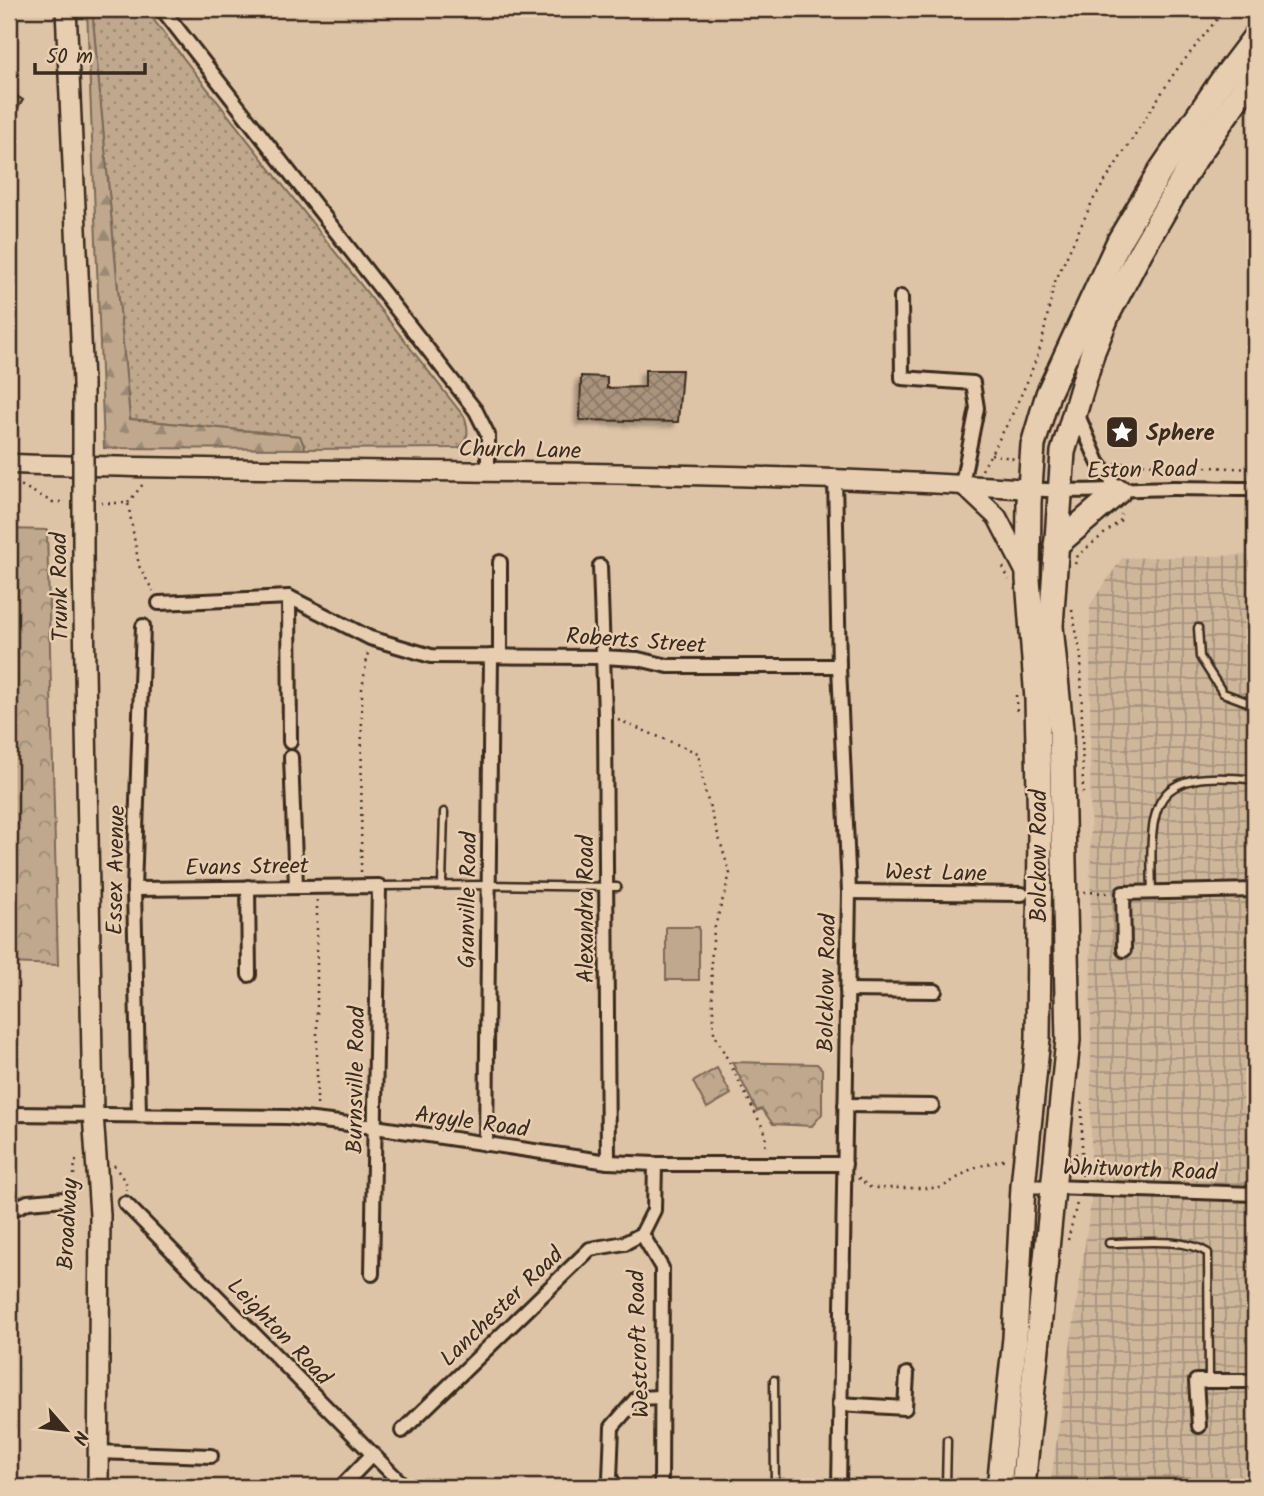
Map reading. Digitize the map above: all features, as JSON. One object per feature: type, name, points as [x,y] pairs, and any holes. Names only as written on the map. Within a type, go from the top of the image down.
[{"type":"highway","name":"Bolckow Road","points":[[999,1487],[1015,1338],[1023,1186],[1038,1038],[1040,835],[1037,700],[1028,579],[1033,445],[1048,394],[1119,241],[1161,170],[1255,37]]},
{"type":"highway","name":"Bolckow Road","points":[[1023,1487],[1068,1040],[1061,729],[1051,626],[1061,595],[1056,544],[1063,452],[1093,351],[1108,314],[1191,165],[1255,73]]},
{"type":"highway","points":[[1056,544],[1119,491]]},
{"type":"main road","name":"Trunk Road","points":[[66,9],[83,383],[83,557],[95,1166]]},
{"type":"main road","name":"Broadway","points":[[95,1166],[100,1215],[98,1487]]},
{"type":"main road","name":"Broadway","points":[[86,1487],[89,1217],[95,1166]]},
{"type":"street","points":[[162,9],[476,411],[488,435],[488,472]]},
{"type":"street","points":[[901,297],[902,378],[974,383],[977,408],[962,484],[997,517],[1028,579]]},
{"type":"street","points":[[1076,410],[1098,462],[1119,491]]},
{"type":"street","name":"Church Lane","points":[[9,464],[835,479],[1030,489]]},
{"type":"street","name":"Bolcklow Road","points":[[835,479],[839,666],[849,892],[839,1487]]},
{"type":"street","name":"Eston Road","points":[[1030,489],[1255,489]]},
{"type":"street","name":"Granville Road","points":[[486,1144],[488,885],[500,562]]},
{"type":"street","name":"Alexandra Road","points":[[600,566],[601,657],[612,887],[608,1162]]},
{"type":"street","points":[[159,603],[289,597],[290,742]]},
{"type":"street","name":"Roberts Street","points":[[289,597],[370,638],[431,656],[601,657],[638,659],[668,666],[839,666]]},
{"type":"street","name":"Essex Avenue","points":[[139,1115],[134,889],[143,626]]},
{"type":"street","points":[[291,757],[296,886]]},
{"type":"street","name":"Evans Street","points":[[134,889],[379,886]]},
{"type":"street","name":"Burnsville Road","points":[[372,1274],[379,886]]},
{"type":"street","points":[[248,887],[249,975]]},
{"type":"street","points":[[1124,950],[1123,893],[1255,890]]},
{"type":"street","name":"West Lane","points":[[849,892],[1022,894]]},
{"type":"street","points":[[848,990],[935,991]]},
{"type":"street","points":[[845,1105],[932,1106]]},
{"type":"street","name":"Argyle Road","points":[[9,1114],[287,1117],[608,1162],[845,1164]]},
{"type":"street","points":[[642,1234],[654,1210],[655,1164]]},
{"type":"street","name":"Whitworth Road","points":[[1023,1186],[1255,1194]]},
{"type":"street","points":[[9,1211],[28,1202],[65,1199]]},
{"type":"street","name":"Leighton Road","points":[[125,1203],[405,1487]]},
{"type":"street","name":"Westcroft Road","points":[[642,1234],[662,1268],[661,1487]]},
{"type":"street","name":"Lanchester Road","points":[[402,1431],[590,1249],[625,1243],[642,1234]]},
{"type":"street","points":[[839,1404],[905,1408],[906,1374]]},
{"type":"street","points":[[1199,1426],[1196,1381],[1255,1381]]},
{"type":"street","points":[[618,1487],[610,1479],[611,1427],[637,1398],[662,1397]]},
{"type":"street","points":[[98,1452],[211,1456]]},
{"type":"street","points":[[341,1487],[372,1455]]},
{"type":"lane","points":[[1198,628],[1200,657],[1223,693],[1255,705]]},
{"type":"lane","points":[[1152,893],[1150,845],[1157,805],[1167,790],[1184,782],[1221,776],[1255,780]]},
{"type":"lane","points":[[442,885],[444,812]]},
{"type":"lane","points":[[379,886],[612,887]]},
{"type":"lane","points":[[1109,1243],[1182,1243],[1199,1247],[1208,1253],[1209,1380]]},
{"type":"lane","points":[[774,1380],[775,1487]]},
{"type":"lane","points":[[946,1487],[947,1440]]},
{"type":"path","points":[[990,454],[1032,463]]},
{"type":"path","points":[[1098,462],[1255,469]]},
{"type":"path","points":[[155,468],[128,503],[139,566],[159,603]]},
{"type":"path","points":[[9,478],[52,502],[78,503]]},
{"type":"path","points":[[90,503],[128,503]]},
{"type":"path","points":[[1061,595],[1081,656],[1083,795]]},
{"type":"path","points":[[360,886],[362,689],[370,638]]},
{"type":"path","points":[[605,715],[698,753],[705,792],[730,874],[714,930],[711,962],[714,1033],[766,1134],[764,1165]]},
{"type":"path","points":[[317,886],[317,1121]]},
{"type":"path","points":[[1084,892],[1123,893]]},
{"type":"shaded area","points":[[1255,555],[1255,1487],[1050,1487],[1091,1203],[1090,605],[1122,558]]},
{"type":"green space","points":[[87,9],[92,9],[130,419],[300,436],[305,449],[104,448]]},
{"type":"green space","points":[[92,9],[145,9],[465,418],[467,434],[459,448],[305,449],[300,436],[130,419]]},
{"type":"green space","points":[[9,529],[47,530],[58,965],[9,963]]},
{"type":"green space","points":[[666,927],[699,927],[699,980],[666,980]]},
{"type":"green space","points":[[732,1062],[817,1064],[822,1069],[822,1114],[812,1126],[773,1124],[762,1109],[757,1111]]},
{"type":"green space","points":[[717,1068],[731,1094],[707,1108],[693,1082]]},
{"type":"building","points":[[9,91],[23,100],[9,122]]},
{"type":"building","points":[[645,370],[682,370],[678,422],[580,420],[581,376],[607,377],[607,388],[645,387]]},
{"type":"place","name":"Sphere","points":[[1122,432]]}]
